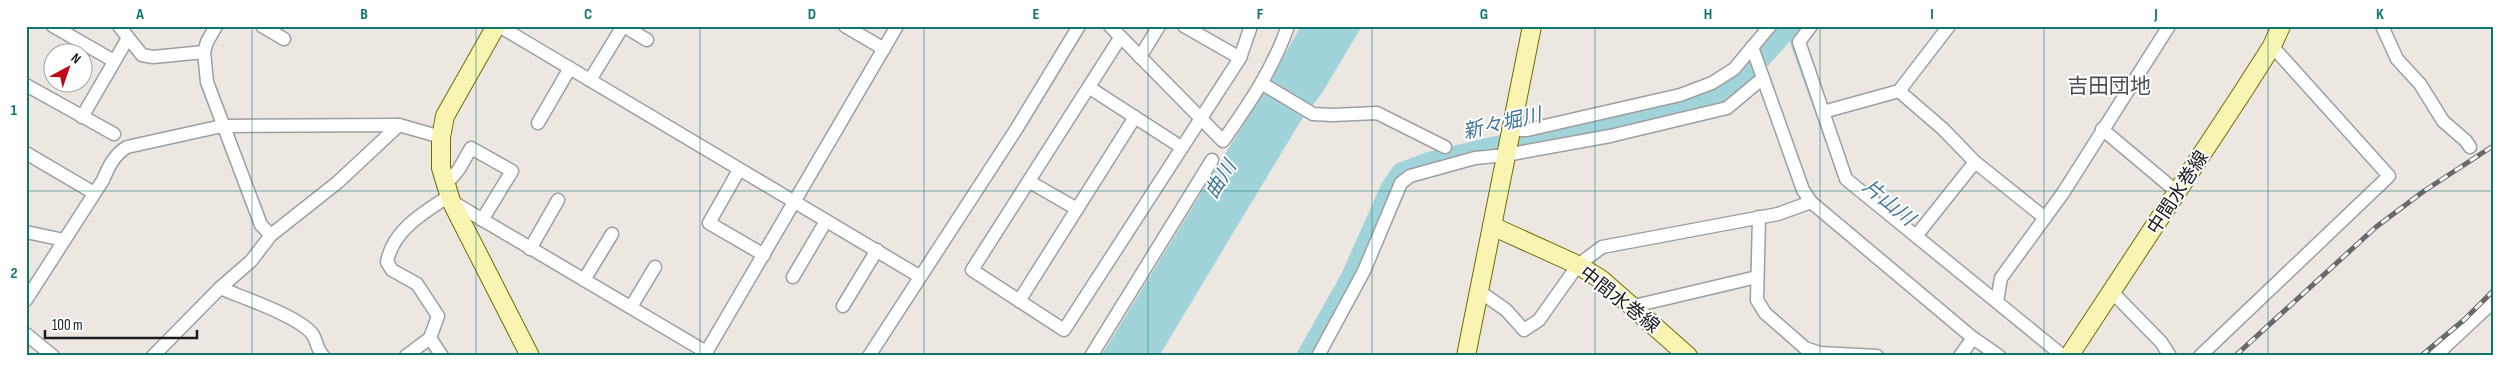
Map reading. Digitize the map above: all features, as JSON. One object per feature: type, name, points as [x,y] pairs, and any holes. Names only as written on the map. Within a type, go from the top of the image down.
[{"type":"main road","points":[[1466,356],[1532,26]]},
{"type":"main road","name":"中間水巻線","points":[[2069,356],[2272,46],[2281,26]]},
{"type":"main road","points":[[502,27],[453,99],[445,116],[441,137],[441,168],[448,194],[530,356]]},
{"type":"main road","name":"中間水巻線","points":[[1492,226],[1578,265],[1602,280],[1634,306],[1688,356]]},
{"type":"street","points":[[53,26],[114,61]]},
{"type":"street","points":[[119,26],[142,55],[153,57],[204,52]]},
{"type":"street","points":[[262,26],[284,39]]},
{"type":"street","points":[[590,80],[624,26],[647,40]]},
{"type":"street","points":[[845,26],[884,49]]},
{"type":"street","points":[[448,194],[482,220],[630,307],[705,354],[897,26]]},
{"type":"street","points":[[869,356],[919,276],[1017,128],[1079,26]]},
{"type":"street","points":[[1110,26],[1223,142],[1262,84],[1279,50],[1288,26]]},
{"type":"street","points":[[1140,57],[1160,26]]},
{"type":"street","points":[[1184,26],[1240,58]]},
{"type":"street","points":[[1120,38],[1090,88],[972,270],[1064,330],[1240,58],[1251,26]]},
{"type":"street","points":[[1511,130],[1527,130],[1680,95],[1712,84],[1734,69],[1770,26]]},
{"type":"street","points":[[1812,26],[1799,42],[1846,179],[2063,356]]},
{"type":"street","points":[[1822,112],[1899,92],[1949,26]]},
{"type":"street","points":[[1997,301],[2001,278],[2045,218],[2169,26]]},
{"type":"street","points":[[2382,26],[2397,59],[2420,84],[2443,122],[2466,141],[2470,147]]},
{"type":"street","points":[[502,27],[919,276]]},
{"type":"street","points":[[211,28],[204,52],[207,82],[222,126],[261,225],[271,235]]},
{"type":"street","points":[[82,117],[128,38]]},
{"type":"street","points":[[2200,356],[2389,176],[2272,46]]},
{"type":"street","points":[[1752,48],[1803,190],[1811,202],[1973,338],[1999,356]]},
{"type":"street","points":[[538,123],[570,68]]},
{"type":"street","points":[[1318,356],[1364,271],[1402,183],[1410,176],[1475,158],[1506,155],[1610,136],[1727,108],[1763,78]]},
{"type":"street","points":[[26,84],[114,134]]},
{"type":"street","points":[[1262,84],[1313,114],[1333,116],[1377,113],[1444,147]]},
{"type":"street","points":[[1090,88],[1181,147]]},
{"type":"street","points":[[1899,92],[1943,129],[1975,162],[2045,218]]},
{"type":"street","points":[[1019,301],[1135,117]]},
{"type":"street","points":[[26,300],[94,192],[110,163],[118,152],[127,147],[222,126],[399,125],[441,137]]},
{"type":"street","points":[[153,356],[220,288],[251,261],[271,235],[338,182],[399,125]]},
{"type":"street","points":[[2102,129],[2177,192]]},
{"type":"street","points":[[406,356],[430,338],[438,316],[417,284],[392,270],[386,262],[392,245],[403,230],[448,194],[471,148],[512,171],[482,220]]},
{"type":"street","points":[[26,153],[94,192]]},
{"type":"street","points":[[1091,356],[1212,160]]},
{"type":"street","points":[[1916,236],[1975,162]]},
{"type":"street","points":[[739,170],[709,223],[764,255]]},
{"type":"street","points":[[1030,182],[1077,209]]},
{"type":"street","points":[[530,249],[558,200]]},
{"type":"street","points":[[1479,291],[1506,310],[1524,330],[1539,320],[1578,265],[1602,247],[1778,214],[1811,202]]},
{"type":"street","points":[[1758,217],[1757,300],[1759,306],[1801,352],[1877,356]]},
{"type":"street","points":[[793,277],[826,221]]},
{"type":"street","points":[[26,232],[64,240]]},
{"type":"street","points":[[584,280],[612,234]]},
{"type":"street","points":[[843,306],[877,250]]},
{"type":"street","points":[[630,307],[655,267]]},
{"type":"street","points":[[1634,306],[1757,277]]},
{"type":"street","points":[[220,288],[282,314],[303,327],[312,335],[316,348],[323,356]]},
{"type":"street","points":[[2112,292],[2161,342],[2170,356]]},
{"type":"street","points":[[2435,356],[2493,302]]},
{"type":"street","points":[[26,334],[53,356]]},
{"type":"street","points":[[430,338],[442,356]]},
{"type":"street","points":[[1960,356],[1973,338]]},
{"type":"water","name":"曲川","points":[[1301,26],[1362,26],[1322,93],[1300,122],[1159,356],[1101,356],[1259,99]]},
{"type":"waterway","name":"新々堀川","points":[[1306,356],[1349,280],[1390,188],[1401,172],[1427,162],[1494,146],[1685,107],[1705,100],[1720,94],[1742,78],[1790,26]]},
{"type":"waterway","name":"片山川","points":[[1787,30],[1827,142]]},
{"type":"railway","points":[[2235,356],[2376,227],[2424,191],[2493,146]]},
{"type":"railway","points":[[2421,356],[2465,319],[2493,291]]},
{"type":"district","name":"吉田団地","points":[[2109,86]]}]
